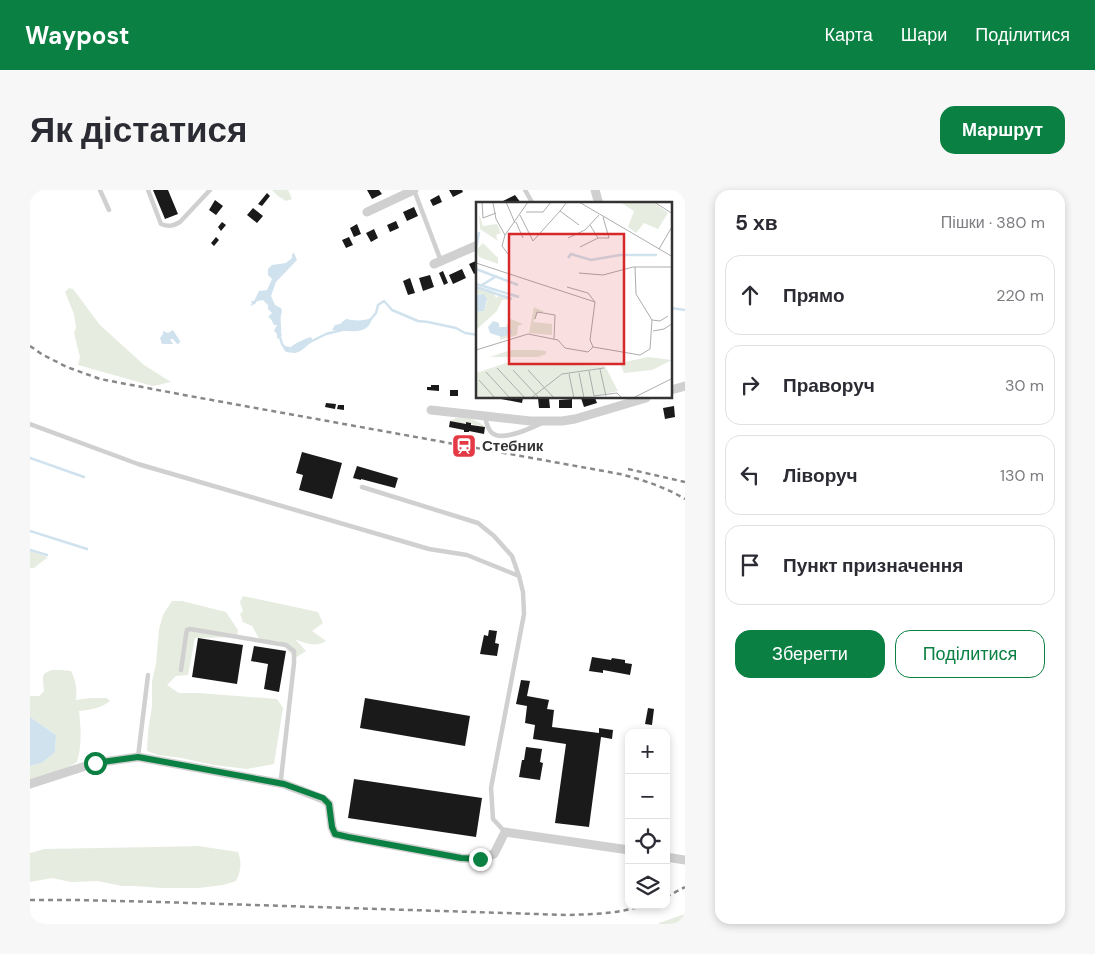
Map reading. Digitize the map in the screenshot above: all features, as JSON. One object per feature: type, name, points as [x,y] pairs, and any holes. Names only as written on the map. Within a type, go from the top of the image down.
[{"type":"street","points":[[366,212],[414,190]]},
{"type":"street","points":[[437,262],[476,246]]},
{"type":"street","points":[[672,390],[685,386]]},
{"type":"street","points":[[431,410],[545,422],[575,419],[643,399]]},
{"type":"street","points":[[30,784],[95,763],[138,757],[284,784],[323,798],[329,804],[332,827],[335,834],[348,837],[461,858],[480,859],[494,854],[505,832],[625,849]]},
{"type":"street","points":[[670,858],[685,860]]},
{"type":"lane","points":[[100,190],[109,210]]},
{"type":"lane","points":[[148,190],[161,224],[174,226],[210,190]]},
{"type":"lane","points":[[414,190],[437,262]]},
{"type":"lane","points":[[524,190],[532,202]]},
{"type":"lane","points":[[485,416],[490,431],[498,436],[524,431],[545,422]]},
{"type":"lane","points":[[30,424],[138,464],[429,549],[467,555],[519,576]]},
{"type":"lane","points":[[362,487],[478,523],[494,536],[512,556],[523,592],[524,614],[491,788],[493,819],[505,832]]},
{"type":"lane","points":[[181,670],[187,630],[190,629],[286,645],[294,651],[281,779],[284,784]]},
{"type":"lane","points":[[138,757],[148,675]]},
{"type":"shaded area","points":[[272,190],[288,190],[292,199],[286,201]]},
{"type":"shaded area","points":[[69,288],[73,289],[100,325],[144,365],[171,382],[153,386],[78,365],[80,357],[74,333],[76,328],[74,314],[65,292]]},
{"type":"shaded area","points":[[456,418],[472,419],[485,427],[466,422],[465,424],[450,421]]},
{"type":"shaded area","points":[[30,551],[48,557],[34,568],[30,568]]},
{"type":"shaded area","points":[[243,596],[318,612],[323,623],[312,631],[326,641],[314,644],[295,639],[306,651],[295,658],[279,641],[260,640],[252,626],[243,622],[240,614],[243,611],[240,602]]},
{"type":"shaded area","points":[[172,601],[182,601],[226,612],[238,630],[237,637],[195,638],[188,675],[176,676],[167,685],[179,693],[277,699],[283,708],[274,764],[247,769],[158,755],[147,751],[152,706],[152,681],[156,664],[159,629],[163,615]]},
{"type":"shaded area","points":[[51,670],[71,671],[76,685],[76,700],[107,698],[110,701],[95,708],[79,711],[81,737],[77,762],[61,771],[30,780],[30,766],[42,763],[55,752],[56,735],[30,717],[30,696],[39,696],[44,691],[43,676]]},
{"type":"shaded area","points":[[198,846],[238,852],[240,867],[236,881],[223,885],[198,888],[122,886],[98,881],[71,882],[52,878],[30,882],[30,853],[45,849]]},
{"type":"shaded area","points":[[685,914],[685,924],[659,924],[659,923]]},
{"type":"water","points":[[294,253],[297,260],[276,282],[271,296],[275,305],[281,308],[282,312],[282,335],[279,339],[274,331],[277,325],[274,325],[268,317],[272,313],[268,309],[268,305],[263,300],[257,301],[250,306],[251,301],[254,301],[259,291],[267,290],[272,279],[268,275],[268,269],[272,265],[286,263],[292,258]]},
{"type":"water","points":[[372,318],[370,324],[361,330],[332,330],[335,325],[340,324],[346,319],[366,320]]},
{"type":"water","points":[[173,330],[180,343],[177,344],[173,339],[170,339],[173,344],[162,344],[160,338],[163,331],[168,333]]},
{"type":"water","points":[[311,337],[313,341],[298,352],[286,352],[283,348],[285,346],[291,347]]},
{"type":"water","points":[[30,717],[56,735],[55,752],[42,763],[30,766]]},
{"type":"building","points":[[153,190],[168,190],[178,214],[165,219]]},
{"type":"building","points":[[367,190],[379,190],[382,194],[372,199]]},
{"type":"building","points":[[449,190],[462,190],[463,192],[453,197]]},
{"type":"building","points":[[267,193],[270,196],[262,206],[258,204]]},
{"type":"building","points":[[439,195],[442,202],[433,206],[430,200]]},
{"type":"building","points":[[515,195],[520,202],[504,202]]},
{"type":"building","points":[[215,200],[223,206],[216,215],[209,210]]},
{"type":"building","points":[[414,207],[418,216],[407,221],[403,212]]},
{"type":"building","points":[[253,208],[263,216],[257,223],[247,215]]},
{"type":"building","points":[[396,221],[399,228],[390,232],[387,225]]},
{"type":"building","points":[[222,222],[226,225],[221,231],[218,227]]},
{"type":"building","points":[[357,224],[361,234],[354,237],[350,228]]},
{"type":"building","points":[[374,229],[378,238],[371,242],[366,233]]},
{"type":"building","points":[[216,237],[219,240],[214,246],[211,243]]},
{"type":"building","points":[[349,237],[353,245],[346,248],[342,240]]},
{"type":"building","points":[[476,261],[476,273],[474,274],[469,264]]},
{"type":"building","points":[[462,269],[466,278],[453,284],[449,275]]},
{"type":"building","points":[[443,271],[448,283],[444,285],[439,273]]},
{"type":"building","points":[[430,275],[434,287],[423,291],[419,278]]},
{"type":"building","points":[[410,278],[415,293],[408,295],[403,281]]},
{"type":"building","points":[[431,385],[439,385],[439,391],[427,390],[427,387],[431,387]]},
{"type":"building","points":[[450,390],[458,390],[458,396],[450,396]]},
{"type":"building","points":[[501,399],[523,399],[522,403]]},
{"type":"building","points":[[538,399],[549,399],[550,408],[539,408]]},
{"type":"building","points":[[572,399],[572,408],[559,408],[559,400]]},
{"type":"building","points":[[581,399],[595,399],[597,403],[584,407]]},
{"type":"building","points":[[326,403],[336,404],[335,409],[325,407]]},
{"type":"building","points":[[338,405],[344,405],[344,410],[337,409]]},
{"type":"building","points":[[674,406],[675,417],[665,419],[663,408]]},
{"type":"building","points":[[450,421],[466,424],[466,422],[471,423],[471,425],[485,427],[484,434],[464,432],[464,430],[449,427]]},
{"type":"building","points":[[302,452],[342,463],[332,499],[299,490],[303,475],[296,473]]},
{"type":"building","points":[[357,466],[398,478],[395,488],[353,478]]},
{"type":"building","points":[[489,630],[497,631],[495,643],[499,644],[497,656],[480,654],[484,635],[488,636]]},
{"type":"building","points":[[198,638],[243,645],[237,684],[192,677]]},
{"type":"building","points":[[254,646],[286,651],[279,692],[264,689],[268,664],[251,661]]},
{"type":"building","points":[[592,657],[625,660],[625,663],[632,664],[630,675],[603,670],[603,673],[589,671]]},
{"type":"building","points":[[521,680],[530,681],[527,696],[549,700],[547,709],[554,710],[552,727],[599,733],[599,728],[613,730],[612,739],[601,737],[589,827],[555,823],[566,744],[533,739],[535,725],[525,723],[527,706],[516,704]]},
{"type":"building","points":[[365,698],[470,716],[465,746],[360,728]]},
{"type":"building","points":[[648,708],[654,709],[652,725],[645,724]]},
{"type":"building","points":[[526,747],[542,749],[540,762],[543,763],[540,780],[519,777]]},
{"type":"building","points":[[354,779],[482,798],[476,837],[348,818]]},
{"type":"waterway","points":[[370,320],[376,313],[378,305],[384,301],[392,310],[418,321],[456,328],[465,333],[476,335]]},
{"type":"waterway","points":[[672,308],[685,310]]},
{"type":"waterway","points":[[310,342],[326,334],[342,330]]},
{"type":"waterway","points":[[280,337],[286,349]]},
{"type":"waterway","points":[[30,458],[84,477]]},
{"type":"waterway","points":[[30,531],[87,549]]},
{"type":"waterway","points":[[30,550],[47,555]]},
{"type":"railway","points":[[30,346],[67,367],[100,379],[620,474],[654,484],[685,499]]},
{"type":"railway","points":[[628,469],[685,482]]},
{"type":"railway","points":[[670,895],[685,887]]},
{"type":"railway","points":[[30,900],[160,902],[567,915],[596,914],[630,909]]},
{"type":"place","name":"Стебник","points":[[464,446]]},
{"type":"route","points":[[95,763],[138,757],[284,784],[323,798],[329,804],[332,827],[335,834],[461,858],[480,859]]}]
